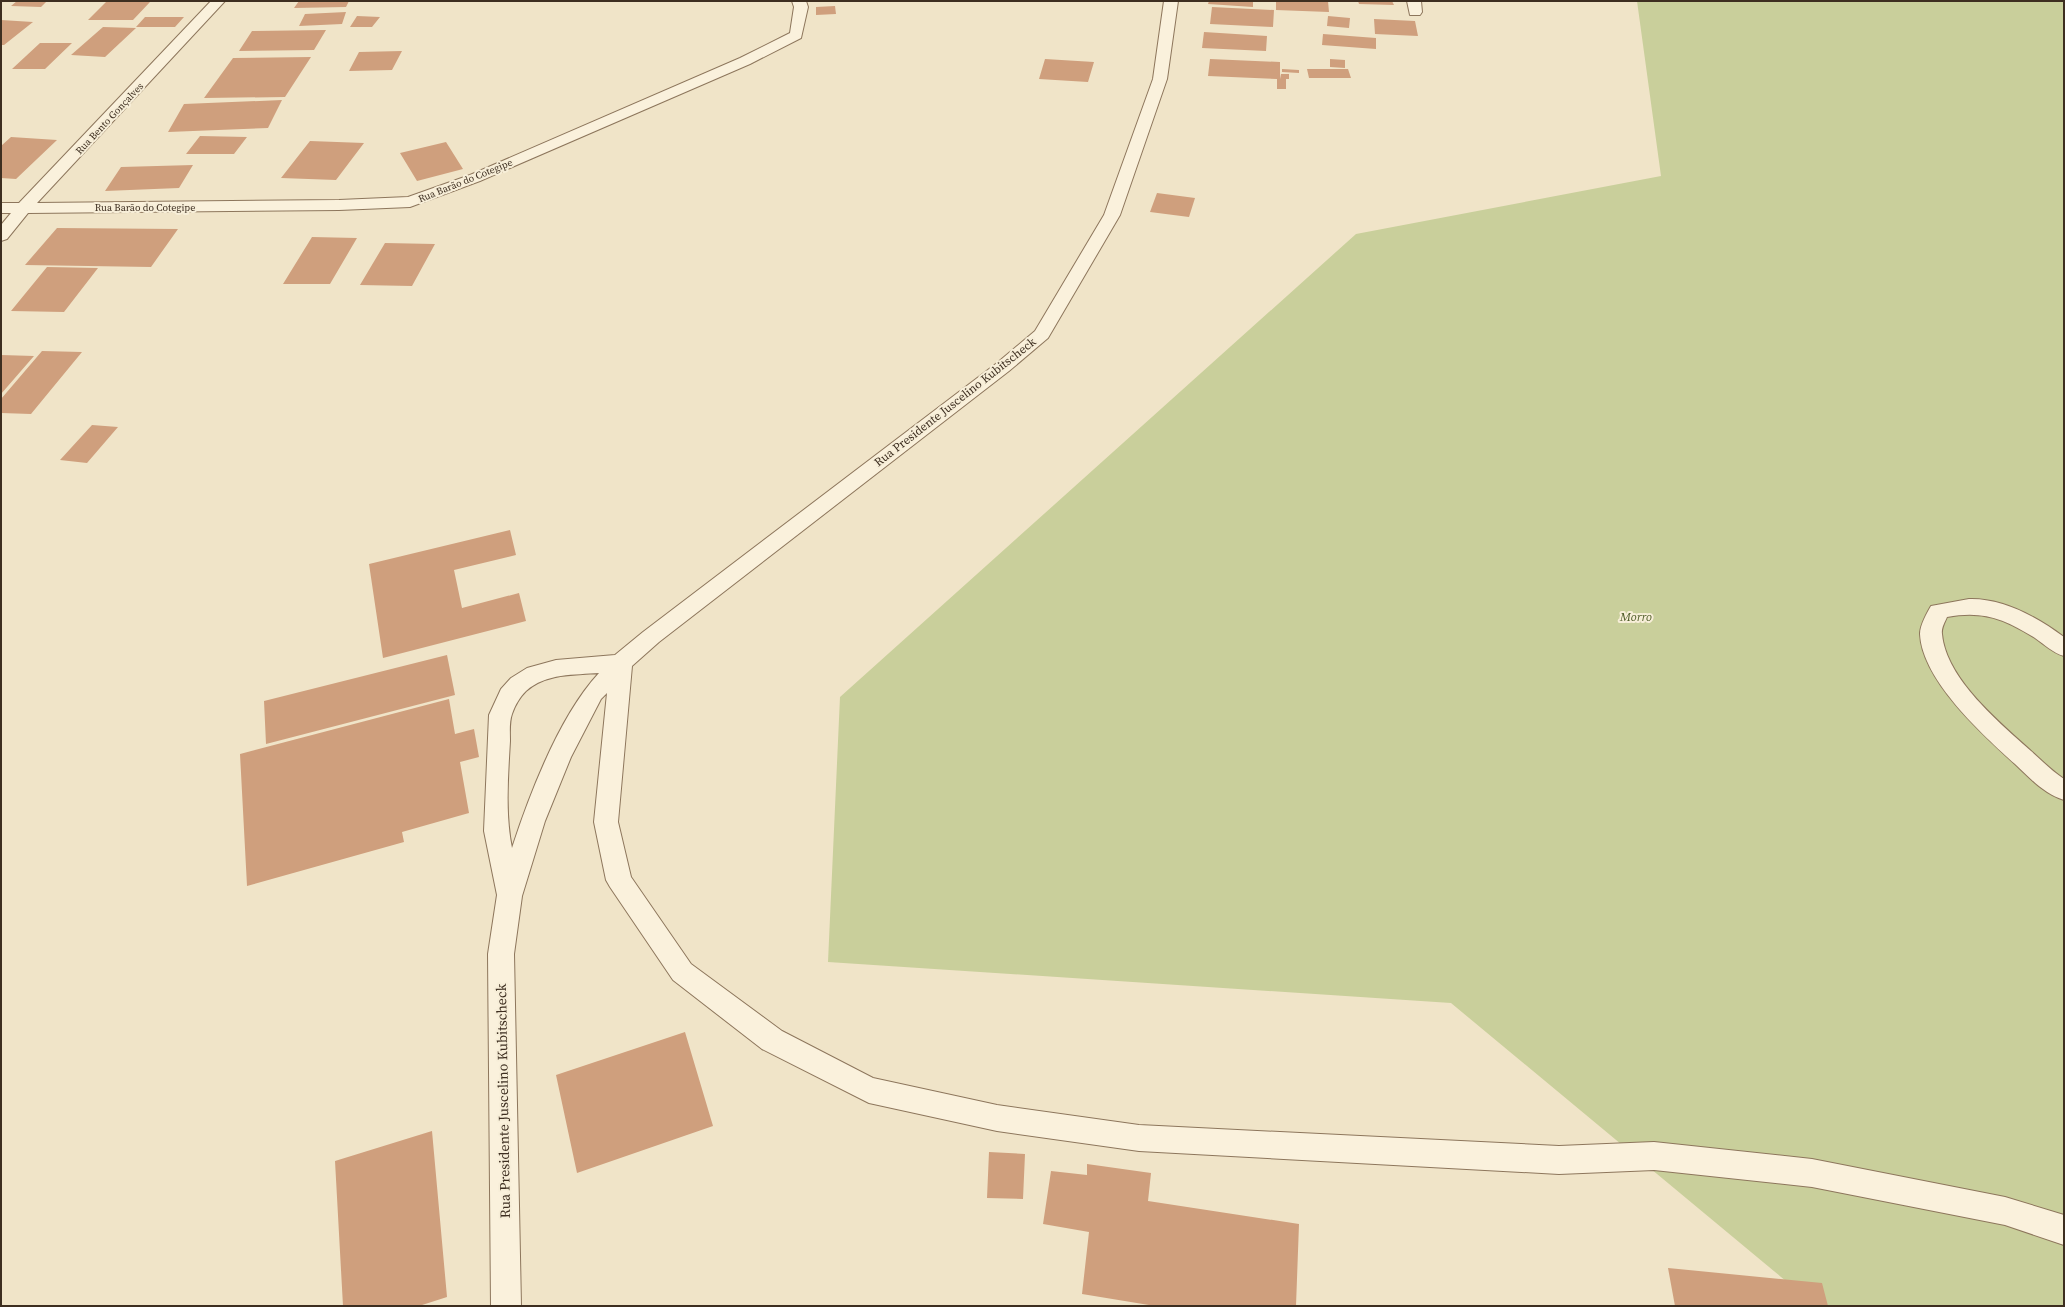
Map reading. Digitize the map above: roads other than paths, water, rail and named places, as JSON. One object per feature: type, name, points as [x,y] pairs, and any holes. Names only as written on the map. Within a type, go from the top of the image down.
[{"type":"street","name":"Rua Bento Gonçalves","points":[[1,236],[24,207],[218,1]]},
{"type":"street","name":"Rua Barão do Cotegipe","points":[[1,208],[339,205],[410,202],[482,174],[764,51],[796,35],[801,7],[799,1]]},
{"type":"street","name":"Rua Presidente Juscelino Kubitscheck","points":[[506,1306],[501,954],[509,896],[533,821],[559,757],[593,694],[621,663],[664,627],[1003,367],[1042,334],[1112,215],[1160,78],[1170,1]]},
{"type":"street","points":[[2064,648],[2048,636],[2010,614],[1973,606],[1939,611],[1931,632],[1938,662],[1969,705],[2050,782],[2064,791]]},
{"type":"street","name":"Rua Presidente Juscelino Kubitscheck","points":[[509,896],[496,831],[497,763],[500,715],[509,695],[519,684],[535,674],[556,668],[621,663]]},
{"type":"street","points":[[621,663],[606,822],[619,880],[682,972],[772,1040],[869,1090],[997,1118],[1139,1138],[1559,1160],[1654,1156],[1812,1173],[2005,1211],[2064,1230]]},
{"type":"park label","name":"Morro","points":[[1636,617]]}]
